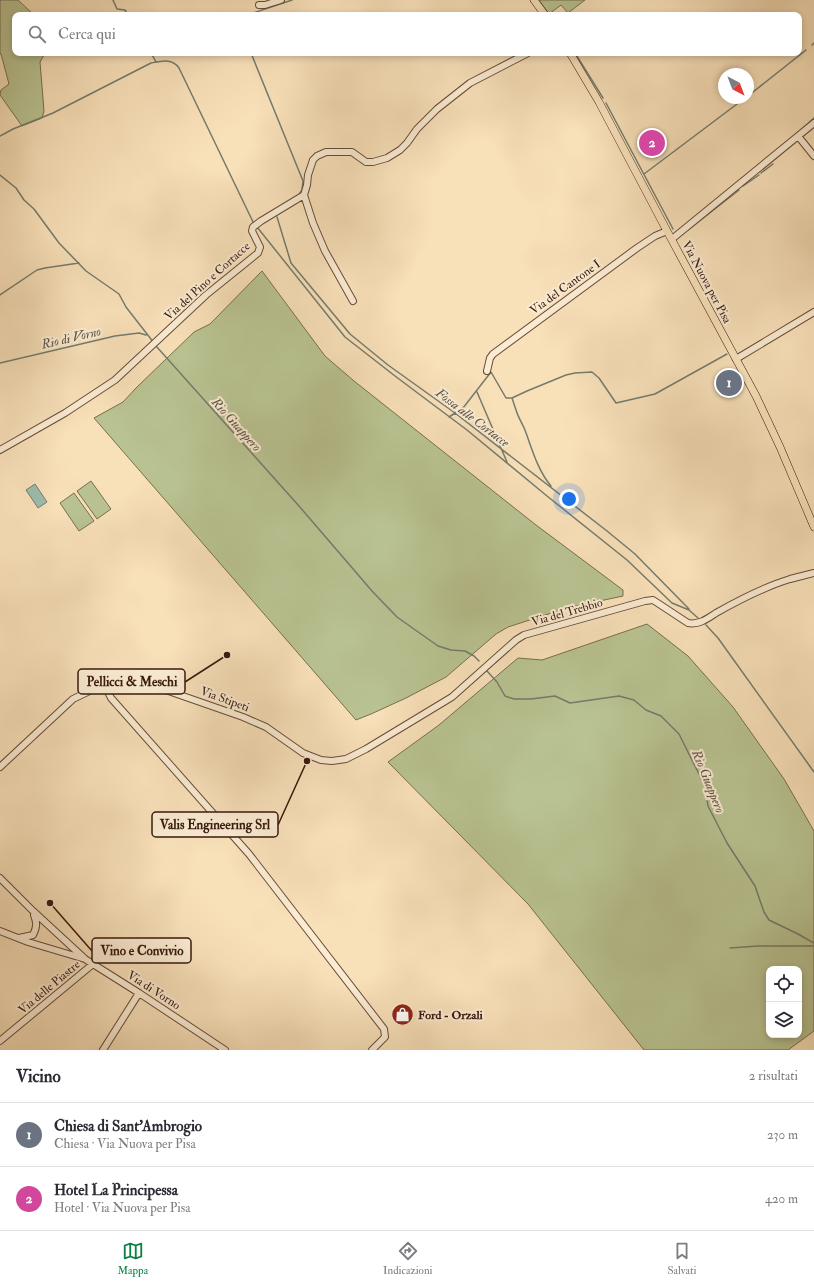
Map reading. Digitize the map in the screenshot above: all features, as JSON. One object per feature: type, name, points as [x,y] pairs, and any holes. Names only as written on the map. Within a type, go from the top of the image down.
[{"type":"main road","points":[[534,0],[542,12]]},
{"type":"main road","name":"Via Nuova per Pisa","points":[[572,56],[599,102],[764,411],[814,527]]},
{"type":"street","points":[[259,5],[265,5],[281,0]]},
{"type":"street","points":[[353,301],[325,251],[313,223],[304,195],[313,160],[326,152],[352,152],[366,162],[373,162],[387,158],[400,150],[407,143],[417,128],[437,109],[470,83],[522,56]]},
{"type":"street","points":[[672,239],[814,123]]},
{"type":"street","points":[[798,136],[814,156]]},
{"type":"street","name":"Via del Pino e Cortacce","points":[[0,450],[65,413],[115,380],[206,295],[258,253],[260,247],[252,231],[255,225],[304,195]]},
{"type":"street","name":"Via del Cantone I","points":[[487,370],[490,358],[493,354],[637,248],[655,236],[667,231]]},
{"type":"street","points":[[736,359],[814,312]]},
{"type":"street","name":"Via del Trebbio","points":[[346,759],[366,749],[452,697],[516,640],[524,635],[644,601],[653,600],[688,623],[694,624],[736,602],[770,587],[814,573]]},
{"type":"street","name":"Via Stipeti","points":[[0,767],[73,699],[104,684],[118,680],[137,680],[243,717],[266,727],[310,757],[332,761],[346,759]]},
{"type":"street","points":[[104,684],[111,698],[249,854],[384,1029],[385,1037],[372,1050]]},
{"type":"street","points":[[0,878],[33,912],[85,959]]},
{"type":"street","points":[[19,938],[33,935],[37,923],[33,912]]},
{"type":"street","name":"Via di Vorno","points":[[0,932],[85,959],[225,1050]]},
{"type":"street","name":"Via delle Piastre","points":[[0,1041],[93,964]]},
{"type":"street","points":[[103,1050],[139,993]]},
{"type":"street","points":[[210,1050],[216,1044]]},
{"type":"green space","points":[[0,0],[18,0],[31,12],[12,12],[12,56],[43,56],[40,62],[44,111],[42,118],[22,126],[0,95],[1,90],[9,84],[0,54]]},
{"type":"green space","points":[[539,0],[585,0],[569,12],[567,12],[561,5],[552,12],[548,12]]},
{"type":"green space","points":[[262,271],[325,356],[354,381],[536,525],[623,590],[623,596],[567,608],[508,627],[496,634],[446,677],[406,698],[356,720],[94,418],[123,402],[194,332],[210,324]]},
{"type":"green space","points":[[91,481],[111,509],[97,519],[77,491]]},
{"type":"green space","points":[[74,493],[94,521],[79,531],[60,503]]},
{"type":"green space","points":[[647,624],[688,656],[733,707],[784,779],[814,831],[814,1031],[788,1050],[644,1050],[528,904],[388,762],[439,725],[518,658],[542,660]]},
{"type":"shaded area","points":[[35,484],[47,502],[38,508],[26,490]]},
{"type":"waterway","points":[[113,0],[117,9],[125,10],[126,12]]},
{"type":"waterway","points":[[256,12],[292,0]]},
{"type":"waterway","points":[[802,53],[806,50]]},
{"type":"waterway","points":[[153,56],[156,62]]},
{"type":"waterway","points":[[252,56],[303,181],[302,190],[298,196]]},
{"type":"waterway","points":[[577,56],[603,98]]},
{"type":"waterway","points":[[754,91],[798,56]]},
{"type":"waterway","points":[[0,136],[13,129],[53,113],[151,63],[170,61],[179,68],[254,224]]},
{"type":"waterway","points":[[606,103],[673,229]]},
{"type":"waterway","points":[[644,174],[737,104]]},
{"type":"waterway","points":[[795,135],[814,118]]},
{"type":"waterway","points":[[761,173],[773,164]]},
{"type":"waterway","name":"Rio Guappero","points":[[0,175],[16,188],[24,200],[34,209],[59,243],[86,271],[119,294],[126,307],[154,343]]},
{"type":"waterway","points":[[743,186],[759,175]]},
{"type":"waterway","points":[[688,230],[739,190]]},
{"type":"waterway","points":[[255,222],[265,215]]},
{"type":"waterway","name":"Fossa alle Cortacce","points":[[277,217],[291,263],[350,334],[388,365],[455,413],[607,531],[635,554],[689,609]]},
{"type":"waterway","points":[[257,227],[345,337],[467,430],[627,560],[672,603],[689,610],[698,618]]},
{"type":"waterway","points":[[0,295],[37,270],[79,263]]},
{"type":"waterway","name":"Rio di Vorno","points":[[0,363],[115,336],[139,333],[146,335]]},
{"type":"waterway","name":"Rio Guappero","points":[[156,346],[299,506],[372,591],[397,617],[438,646],[451,650],[465,651],[479,661]]},
{"type":"waterway","points":[[449,417],[463,408],[491,372],[506,398],[512,398],[566,375],[592,372],[599,378],[616,403],[655,394],[727,354]]},
{"type":"waterway","points":[[477,392],[507,462]]},
{"type":"waterway","points":[[512,398],[516,410]]},
{"type":"waterway","points":[[516,410],[542,474],[551,486]]},
{"type":"waterway","points":[[706,625],[718,638],[814,772]]},
{"type":"waterway","name":"Rio Guappero","points":[[487,671],[497,682],[505,696],[514,699],[531,699],[555,696],[570,703],[619,696],[634,700],[646,710],[661,716],[679,734],[705,786],[708,806],[727,843],[755,886],[764,912],[769,920],[814,943]]},
{"type":"waterway","points":[[730,948],[758,946],[814,946]]},
{"type":"place","name":"Hotel La Principessa","points":[[652,143]]},
{"type":"place","name":"Chiesa di Sant'Ambrogio","points":[[729,383]]},
{"type":"place","name":"Pellicci & Meschi","points":[[227,655]]},
{"type":"place","name":"Valis Engineering Srl","points":[[307,761]]},
{"type":"place","name":"Vino e Convivio","points":[[50,903]]},
{"type":"place","name":"Ford - Orzali","points":[[402,1015]]}]
